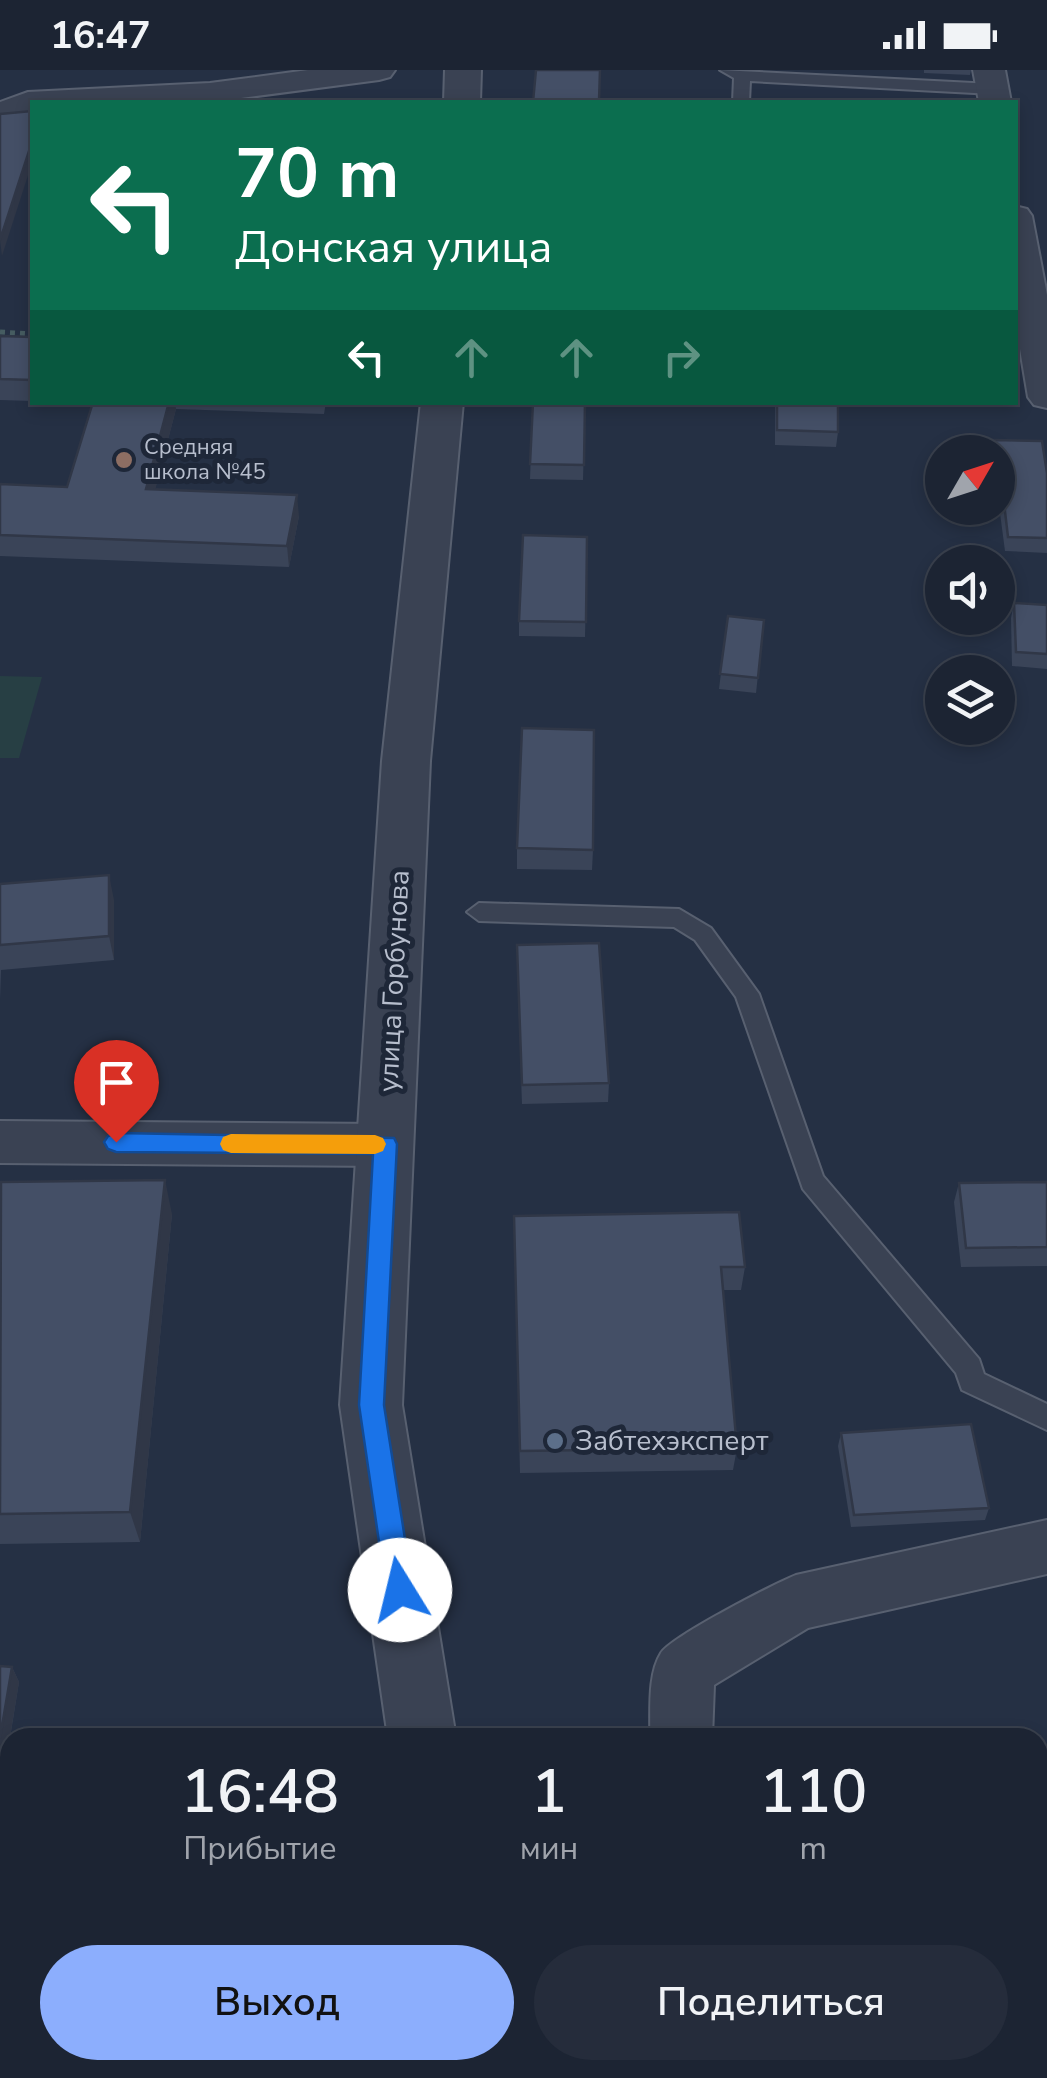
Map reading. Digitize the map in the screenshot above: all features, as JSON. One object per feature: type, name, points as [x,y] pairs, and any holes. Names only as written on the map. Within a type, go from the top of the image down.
[{"type":"street","points":[[68,100],[210,93],[379,70]]},
{"type":"street","points":[[462,100],[463,70]]},
{"type":"street","points":[[0,114],[30,102]]},
{"type":"street","points":[[1018,233],[1047,397]]},
{"type":"street","name":"улица Горбунова","points":[[420,1728],[371,1405],[406,761],[442,405]]},
{"type":"street","points":[[0,1142],[386,1144]]},
{"type":"street","points":[[681,1728],[684,1670],[796,1603],[1047,1547]]},
{"type":"lane","points":[[740,100],[735,73],[992,87]]},
{"type":"lane","points":[[479,912],[679,918],[703,934],[747,994],[812,1182],[969,1368],[972,1380],[1047,1418]]},
{"type":"path","points":[[0,332],[30,334]]},
{"type":"green space","points":[[0,676],[42,677],[19,758],[0,758]]},
{"type":"building","points":[[536,70],[600,70],[599,100],[533,100]]},
{"type":"building","points":[[30,111],[30,148],[0,240],[0,114]]},
{"type":"building","points":[[0,336],[30,337],[30,380],[0,379]]},
{"type":"building","name":"Средняя школа №45","points":[[92,405],[168,405],[146,489],[297,495],[287,546],[0,535],[0,484],[67,487]]},
{"type":"building","points":[[533,405],[585,405],[584,465],[530,464]]},
{"type":"building","points":[[777,405],[838,405],[838,432],[777,430]]},
{"type":"building","points":[[1015,440],[1042,441],[1047,473],[1047,538],[1008,537],[1007,525],[1015,525]]},
{"type":"building","points":[[523,535],[587,537],[586,622],[519,621]]},
{"type":"building","points":[[1015,603],[1047,605],[1047,654],[1016,652]]},
{"type":"building","points":[[728,616],[764,620],[758,678],[720,674]]},
{"type":"building","points":[[522,728],[594,730],[593,850],[517,848]]},
{"type":"building","points":[[109,875],[109,936],[0,945],[0,884]]},
{"type":"building","points":[[599,943],[609,1083],[522,1085],[517,945]]},
{"type":"building","points":[[165,1180],[130,1512],[0,1514],[1,1182]]},
{"type":"building","points":[[1047,1182],[1047,1247],[966,1248],[959,1183]]},
{"type":"building","points":[[739,1212],[745,1267],[721,1267],[737,1448],[520,1451],[514,1216]]},
{"type":"building","points":[[971,1424],[989,1508],[854,1515],[841,1433]]},
{"type":"building","points":[[0,1666],[12,1667],[2,1728]]},
{"type":"slow traffic","points":[[231,1144],[375,1144]]},
{"type":"place","name":"Средняя школа №45","points":[[124,460]]},
{"type":"place","name":"Забтехэксперт","points":[[555,1441]]},
{"type":"route","points":[[116,1142],[386,1144],[371,1405],[400,1590]]}]
